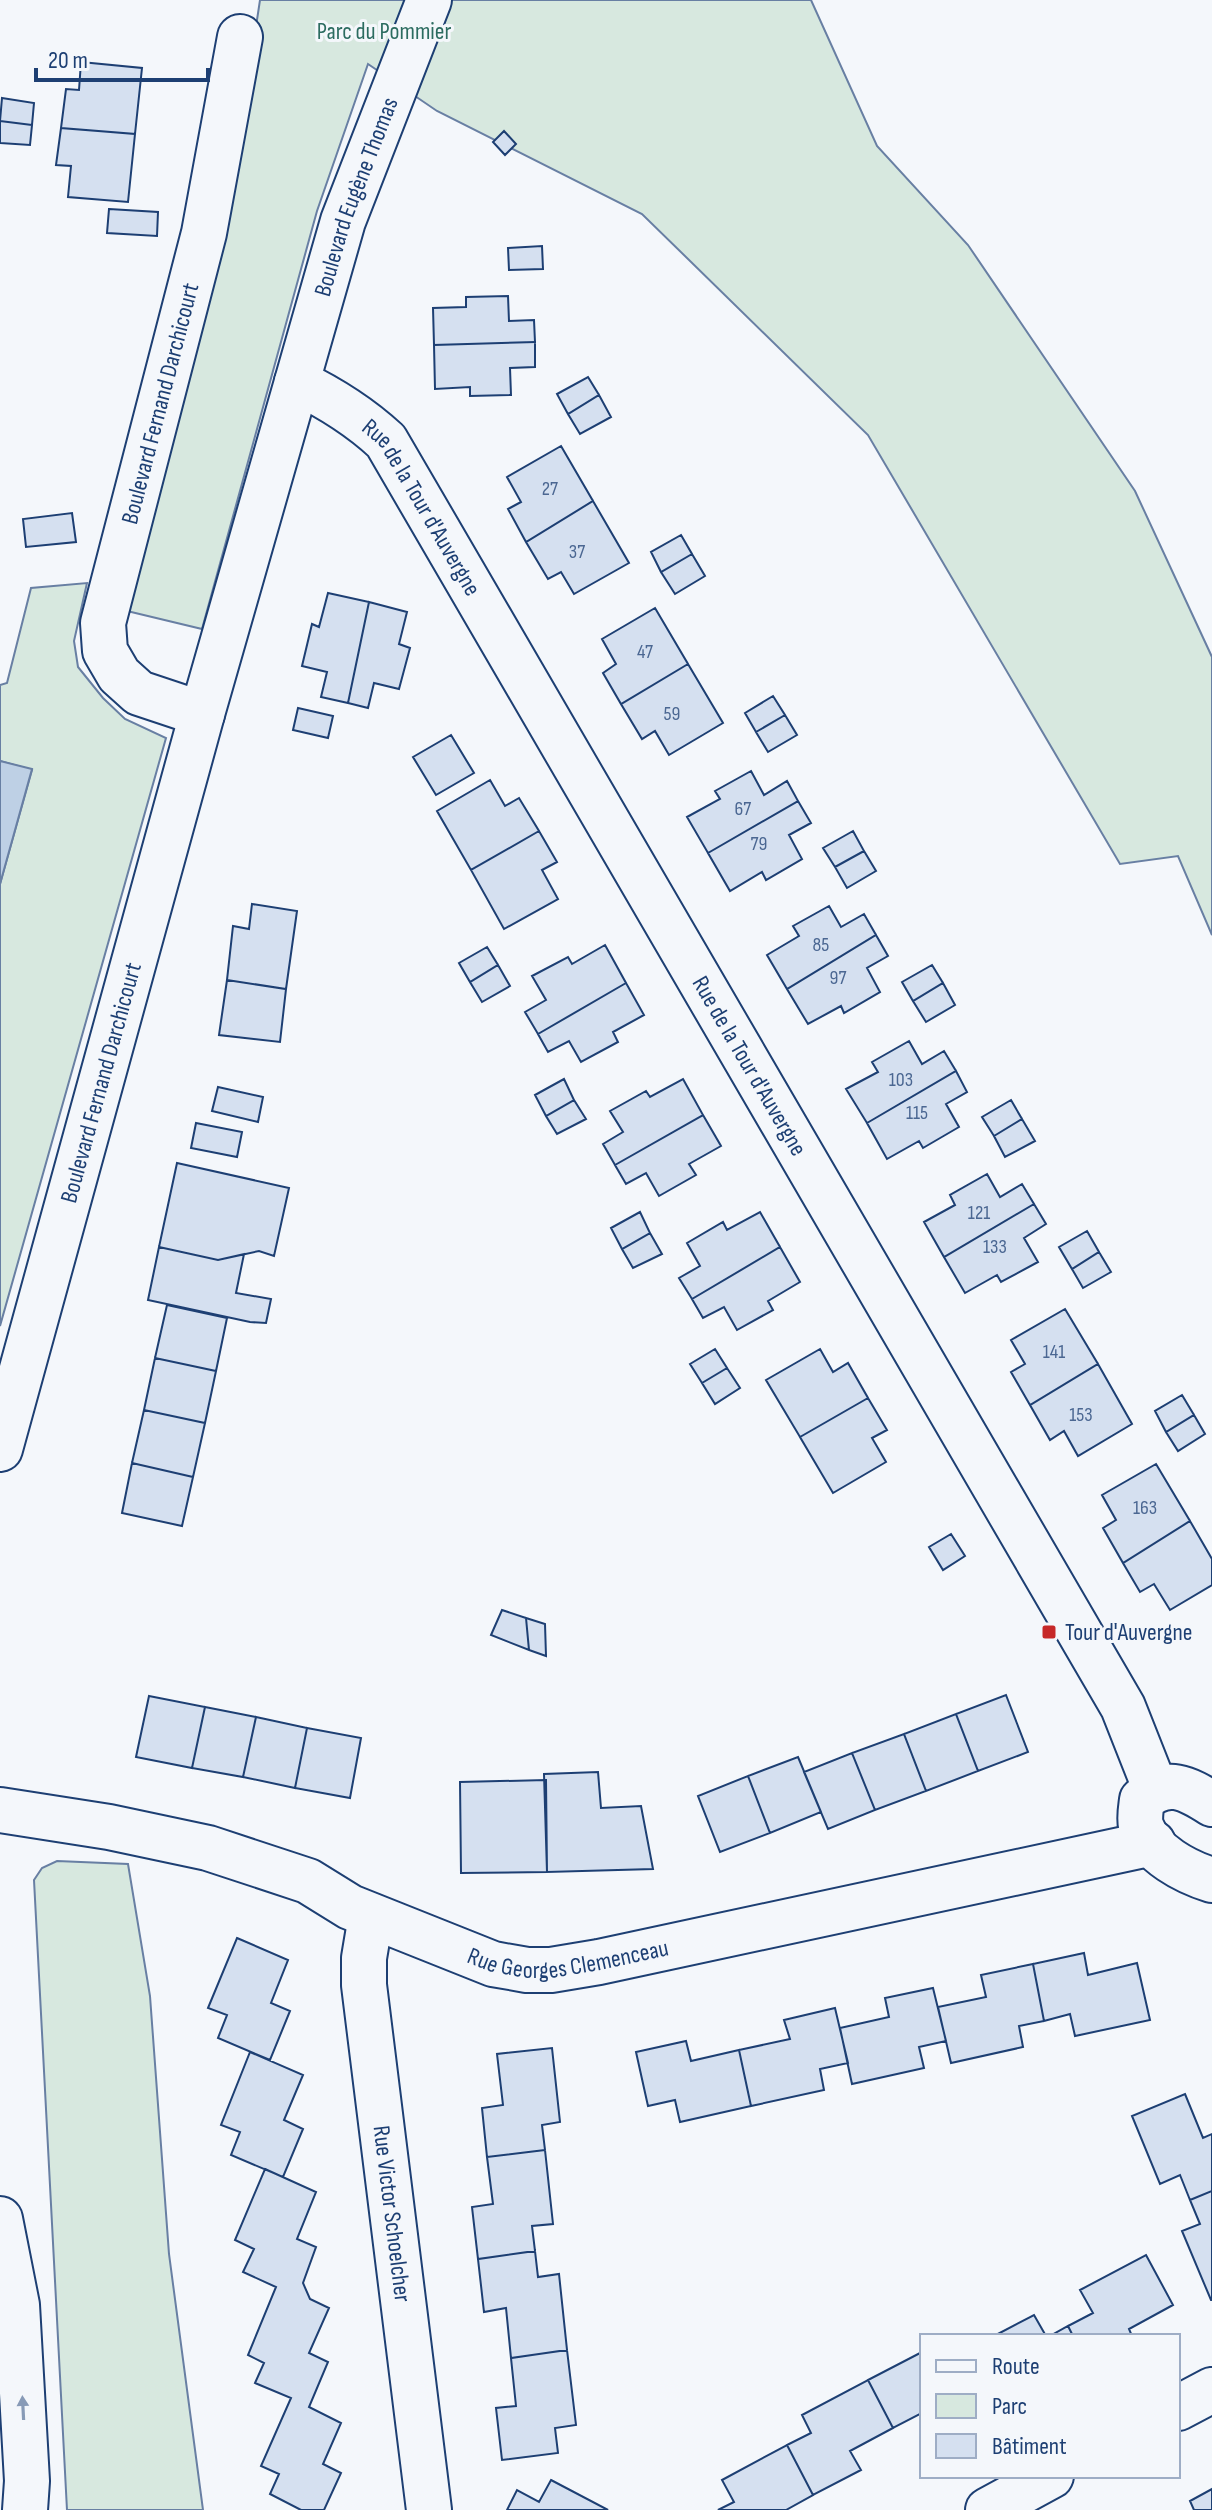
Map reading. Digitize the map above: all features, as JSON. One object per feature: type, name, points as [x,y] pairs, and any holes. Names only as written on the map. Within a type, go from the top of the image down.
[{"type":"street","name":"Boulevard Eugène Thomas","points":[[297,382],[343,221],[426,7]]},
{"type":"street","name":"Boulevard Fernand Darchicourt","points":[[202,714],[139,693],[119,675],[105,651],[103,623],[204,233],[240,37]]},
{"type":"street","name":"Boulevard Fernand Darchicourt","points":[[0,1449],[202,714],[297,382]]},
{"type":"street","name":"Rue de la Tour d'Auvergne","points":[[297,382],[329,398],[374,429],[400,463],[1123,1707],[1155,1788]]},
{"type":"street","points":[[1212,1804],[1191,1790],[1155,1788],[1142,1800],[1140,1821],[1153,1843],[1182,1868],[1212,1880]]},
{"type":"street","name":"Rue Georges Clemenceau","points":[[0,1810],[138,1832],[208,1848],[308,1881],[350,1907],[493,1964],[527,1970],[551,1970],[615,1959],[1153,1843]]},
{"type":"street","name":"Rue Victor Schoelcher","points":[[371,1916],[364,1958],[364,1985],[429,2510]]},
{"type":"street","points":[[0,2219],[17,2305],[27,2481],[25,2510]]},
{"type":"street","points":[[1180,2407],[1212,2390]]},
{"type":"street","points":[[998,2508],[1048,2478]]},
{"type":"green space","name":"Parc du Pommier","points":[[260,0],[811,0],[877,146],[968,245],[1135,491],[1212,657],[1212,935],[1178,856],[1120,864],[868,435],[642,214],[437,111],[368,64],[317,211],[202,629],[127,611],[247,86]]},
{"type":"green space","points":[[87,583],[74,641],[78,667],[125,719],[166,738],[0,1326],[0,884],[32,770],[0,761],[0,685],[7,683],[31,588]]},
{"type":"green space","points":[[57,1861],[128,1864],[150,1996],[169,2254],[203,2510],[67,2510],[34,1880],[42,1868]]},
{"type":"water","points":[[0,761],[32,769],[0,884]]},
{"type":"building","points":[[81,62],[142,68],[135,134],[61,128],[66,89],[79,90]]},
{"type":"building","points":[[2,98],[34,103],[32,125],[0,121]]},
{"type":"building","points":[[0,121],[32,125],[30,145],[0,143]]},
{"type":"building","points":[[61,128],[135,134],[128,202],[68,197],[71,166],[56,165]]},
{"type":"building","points":[[504,131],[516,144],[505,155],[493,142]]},
{"type":"building","points":[[109,209],[158,212],[157,236],[107,233]]},
{"type":"building","points":[[542,246],[543,269],[509,270],[508,248]]},
{"type":"building","points":[[508,296],[509,321],[534,320],[535,342],[434,345],[433,308],[466,307],[466,297]]},
{"type":"building","points":[[535,342],[535,367],[510,368],[511,395],[470,396],[470,387],[435,389],[434,345]]},
{"type":"building","points":[[588,377],[599,395],[568,414],[557,394]]},
{"type":"building","points":[[599,395],[611,417],[580,434],[568,414]]},
{"type":"building","points":[[561,446],[593,501],[526,542],[508,509],[521,502],[507,477]]},
{"type":"building","points":[[593,501],[629,563],[574,594],[561,572],[548,579],[526,542]]},
{"type":"building","points":[[72,513],[76,542],[26,547],[23,519]]},
{"type":"building","points":[[681,535],[692,554],[661,572],[651,552]]},
{"type":"building","points":[[692,554],[705,576],[675,594],[661,572]]},
{"type":"building","points":[[328,593],[369,602],[348,703],[321,697],[327,672],[302,666],[312,624],[319,627]]},
{"type":"building","points":[[369,602],[407,612],[399,644],[410,648],[399,689],[374,683],[368,708],[348,703]]},
{"type":"building","points":[[655,608],[688,664],[621,704],[603,673],[616,664],[602,639]]},
{"type":"building","points":[[688,664],[723,723],[669,755],[655,731],[642,739],[621,704]]},
{"type":"building","points":[[773,696],[785,715],[756,732],[745,713]]},
{"type":"building","points":[[298,708],[333,716],[328,738],[293,730]]},
{"type":"building","points":[[785,715],[797,735],[768,752],[756,732]]},
{"type":"building","points":[[451,735],[474,773],[436,795],[413,757]]},
{"type":"building","points":[[751,771],[764,795],[787,781],[798,801],[708,853],[687,817],[720,799],[715,791]]},
{"type":"building","points":[[490,780],[505,806],[519,798],[539,831],[471,870],[437,811]]},
{"type":"building","points":[[798,801],[811,823],[789,835],[802,859],[766,880],[762,872],[730,891],[708,853]]},
{"type":"building","points":[[539,831],[557,862],[542,870],[558,899],[504,929],[471,870]]},
{"type":"building","points":[[853,831],[864,851],[835,867],[823,848]]},
{"type":"building","points":[[864,851],[876,871],[847,888],[835,867]]},
{"type":"building","points":[[252,904],[297,911],[286,989],[227,980],[233,926],[249,929]]},
{"type":"building","points":[[829,906],[841,927],[864,914],[876,935],[787,989],[767,955],[799,936],[793,926]]},
{"type":"building","points":[[876,935],[888,956],[867,968],[880,992],[844,1013],[841,1006],[808,1024],[787,989]]},
{"type":"building","points":[[605,945],[626,983],[538,1034],[525,1012],[546,1000],[532,976],[568,957],[572,964]]},
{"type":"building","points":[[487,947],[498,965],[470,982],[459,963]]},
{"type":"building","points":[[498,965],[510,986],[482,1002],[470,982]]},
{"type":"building","points":[[932,965],[943,983],[913,1001],[902,982]]},
{"type":"building","points":[[227,980],[286,989],[280,1042],[219,1035]]},
{"type":"building","points":[[626,983],[644,1015],[613,1032],[618,1042],[581,1062],[569,1041],[548,1052],[538,1034]]},
{"type":"building","points":[[943,983],[955,1005],[926,1022],[913,1001]]},
{"type":"building","points":[[909,1041],[922,1064],[944,1051],[956,1071],[867,1123],[846,1089],[878,1072],[872,1062]]},
{"type":"building","points":[[956,1071],[967,1092],[946,1104],[959,1127],[923,1148],[919,1141],[887,1159],[867,1123]]},
{"type":"building","points":[[564,1079],[574,1100],[546,1116],[535,1095]]},
{"type":"building","points":[[683,1079],[703,1115],[615,1165],[603,1144],[623,1132],[610,1111],[646,1091],[650,1097]]},
{"type":"building","points":[[218,1087],[263,1097],[258,1122],[212,1111]]},
{"type":"building","points":[[574,1100],[586,1119],[557,1134],[546,1116]]},
{"type":"building","points":[[1011,1100],[1022,1119],[994,1136],[982,1117]]},
{"type":"building","points":[[703,1115],[721,1146],[689,1164],[696,1175],[659,1196],[646,1173],[626,1184],[615,1165]]},
{"type":"building","points":[[1022,1119],[1035,1141],[1005,1157],[994,1136]]},
{"type":"building","points":[[196,1123],[242,1132],[237,1157],[191,1148]]},
{"type":"building","points":[[177,1163],[289,1188],[274,1256],[259,1251],[218,1260],[159,1247]]},
{"type":"building","points":[[987,1174],[1000,1197],[1022,1184],[1034,1204],[944,1257],[924,1222],[955,1205],[950,1195]]},
{"type":"building","points":[[1034,1204],[1046,1224],[1024,1238],[1038,1262],[1001,1282],[997,1275],[965,1293],[944,1257]]},
{"type":"building","points":[[640,1212],[650,1233],[622,1249],[611,1228]]},
{"type":"building","points":[[760,1212],[780,1247],[692,1299],[679,1278],[700,1266],[687,1243],[723,1222],[727,1230]]},
{"type":"building","points":[[1087,1231],[1099,1252],[1072,1269],[1059,1247]]},
{"type":"building","points":[[650,1233],[662,1254],[633,1268],[622,1249]]},
{"type":"building","points":[[159,1247],[218,1260],[244,1254],[236,1293],[271,1299],[266,1323],[148,1300]]},
{"type":"building","points":[[780,1247],[800,1282],[768,1301],[773,1310],[737,1330],[724,1307],[703,1318],[692,1299]]},
{"type":"building","points":[[1099,1252],[1111,1272],[1083,1288],[1072,1269]]},
{"type":"building","points":[[167,1305],[227,1318],[216,1371],[155,1358]]},
{"type":"building","points":[[1065,1309],[1098,1364],[1030,1405],[1011,1372],[1025,1364],[1011,1340]]},
{"type":"building","points":[[715,1349],[727,1368],[702,1383],[690,1364]]},
{"type":"building","points":[[820,1349],[833,1372],[848,1363],[868,1398],[800,1437],[766,1380]]},
{"type":"building","points":[[155,1358],[216,1371],[205,1423],[144,1410]]},
{"type":"building","points":[[1098,1364],[1132,1424],[1078,1456],[1064,1431],[1050,1440],[1030,1405]]},
{"type":"building","points":[[727,1368],[740,1388],[715,1404],[702,1383]]},
{"type":"building","points":[[1182,1395],[1194,1415],[1166,1432],[1155,1411]]},
{"type":"building","points":[[868,1398],[887,1430],[872,1438],[886,1462],[833,1493],[800,1437]]},
{"type":"building","points":[[144,1410],[205,1423],[193,1477],[132,1463]]},
{"type":"building","points":[[1194,1415],[1205,1434],[1178,1451],[1166,1432]]},
{"type":"building","points":[[132,1463],[193,1477],[182,1526],[122,1513]]},
{"type":"building","points":[[1156,1464],[1190,1521],[1123,1563],[1103,1528],[1116,1520],[1102,1495]]},
{"type":"building","points":[[1190,1521],[1212,1559],[1212,1585],[1170,1610],[1154,1584],[1140,1592],[1123,1563]]},
{"type":"building","points":[[951,1534],[965,1556],[943,1570],[929,1547]]},
{"type":"building","points":[[502,1610],[526,1618],[529,1650],[491,1635]]},
{"type":"building","points":[[526,1618],[545,1624],[546,1656],[529,1650]]},
{"type":"building","points":[[1006,1695],[1028,1752],[978,1771],[956,1714]]},
{"type":"building","points":[[149,1696],[205,1707],[192,1768],[136,1757]]},
{"type":"building","points":[[205,1707],[256,1717],[243,1777],[192,1768]]},
{"type":"building","points":[[956,1714],[978,1771],[926,1791],[904,1734]]},
{"type":"building","points":[[256,1717],[307,1728],[295,1788],[243,1777]]},
{"type":"building","points":[[307,1728],[361,1738],[350,1798],[295,1788]]},
{"type":"building","points":[[904,1734],[926,1791],[875,1810],[852,1753]]},
{"type":"building","points":[[852,1753],[875,1810],[828,1829],[804,1772]]},
{"type":"building","points":[[798,1757],[821,1812],[770,1833],[748,1776]]},
{"type":"building","points":[[598,1772],[601,1808],[641,1806],[653,1869],[547,1872],[544,1774]]},
{"type":"building","points":[[748,1776],[770,1833],[720,1852],[698,1796]]},
{"type":"building","points":[[546,1780],[547,1872],[461,1873],[460,1782]]},
{"type":"building","points":[[237,1938],[288,1960],[271,2003],[290,2011],[270,2060],[218,2038],[227,2015],[208,2008]]},
{"type":"building","points":[[1084,1953],[1088,1975],[1137,1963],[1150,2020],[1075,2036],[1070,2014],[1044,2021],[1033,1964]]},
{"type":"building","points":[[1033,1964],[1044,2021],[1019,2026],[1023,2047],[951,2063],[938,2007],[986,1997],[981,1975]]},
{"type":"building","points":[[933,1988],[946,2041],[919,2047],[924,2068],[852,2084],[840,2028],[889,2017],[885,1998]]},
{"type":"building","points":[[835,2008],[848,2063],[820,2069],[824,2090],[751,2106],[739,2050],[790,2039],[784,2020]]},
{"type":"building","points":[[686,2041],[691,2061],[739,2050],[751,2106],[680,2122],[675,2100],[648,2106],[636,2052]]},
{"type":"building","points":[[552,2048],[560,2122],[542,2125],[545,2150],[487,2157],[482,2108],[503,2105],[497,2054]]},
{"type":"building","points":[[250,2052],[303,2075],[284,2120],[303,2129],[283,2177],[231,2155],[240,2132],[221,2125]]},
{"type":"building","points":[[1185,2094],[1203,2138],[1212,2134],[1212,2191],[1190,2200],[1180,2175],[1160,2184],[1132,2116]]},
{"type":"building","points":[[545,2150],[553,2224],[532,2226],[535,2251],[478,2259],[472,2207],[493,2204],[487,2157]]},
{"type":"building","points":[[265,2169],[316,2192],[297,2239],[316,2247],[303,2283],[310,2299],[329,2308],[309,2353],[328,2362],[309,2407],[341,2423],[323,2464],[341,2473],[324,2510],[301,2510],[270,2494],[279,2474],[261,2466],[291,2398],[255,2383],[264,2363],[248,2355],[276,2287],[243,2272],[254,2249],[235,2240]]},
{"type":"building","points":[[1212,2191],[1211,2300],[1182,2231],[1200,2224],[1190,2200]]},
{"type":"building","points":[[535,2251],[538,2277],[559,2274],[567,2350],[511,2358],[506,2308],[484,2312],[478,2259]]},
{"type":"building","points":[[1146,2255],[1173,2305],[1129,2329],[1131,2334],[1072,2334],[1068,2326],[1093,2313],[1080,2290]]},
{"type":"building","points":[[1034,2315],[1045,2334],[998,2334]]},
{"type":"building","points":[[1068,2326],[1072,2334],[1054,2334]]},
{"type":"building","points":[[567,2350],[576,2425],[555,2428],[558,2453],[502,2460],[496,2408],[516,2406],[511,2358]]},
{"type":"building","points":[[920,2353],[920,2414],[893,2428],[868,2380]]},
{"type":"building","points":[[868,2380],[893,2428],[850,2451],[861,2470],[813,2495],[787,2445],[811,2433],[802,2415]]},
{"type":"building","points":[[787,2445],[813,2495],[786,2510],[718,2510],[734,2502],[722,2480]]},
{"type":"building","points":[[551,2480],[608,2510],[507,2510],[517,2490],[539,2502]]},
{"type":"building","points":[[1212,2489],[1212,2510],[1194,2510],[1190,2501]]},
{"type":"place","name":"Tour d'Auvergne","points":[[1049,1632]]}]
